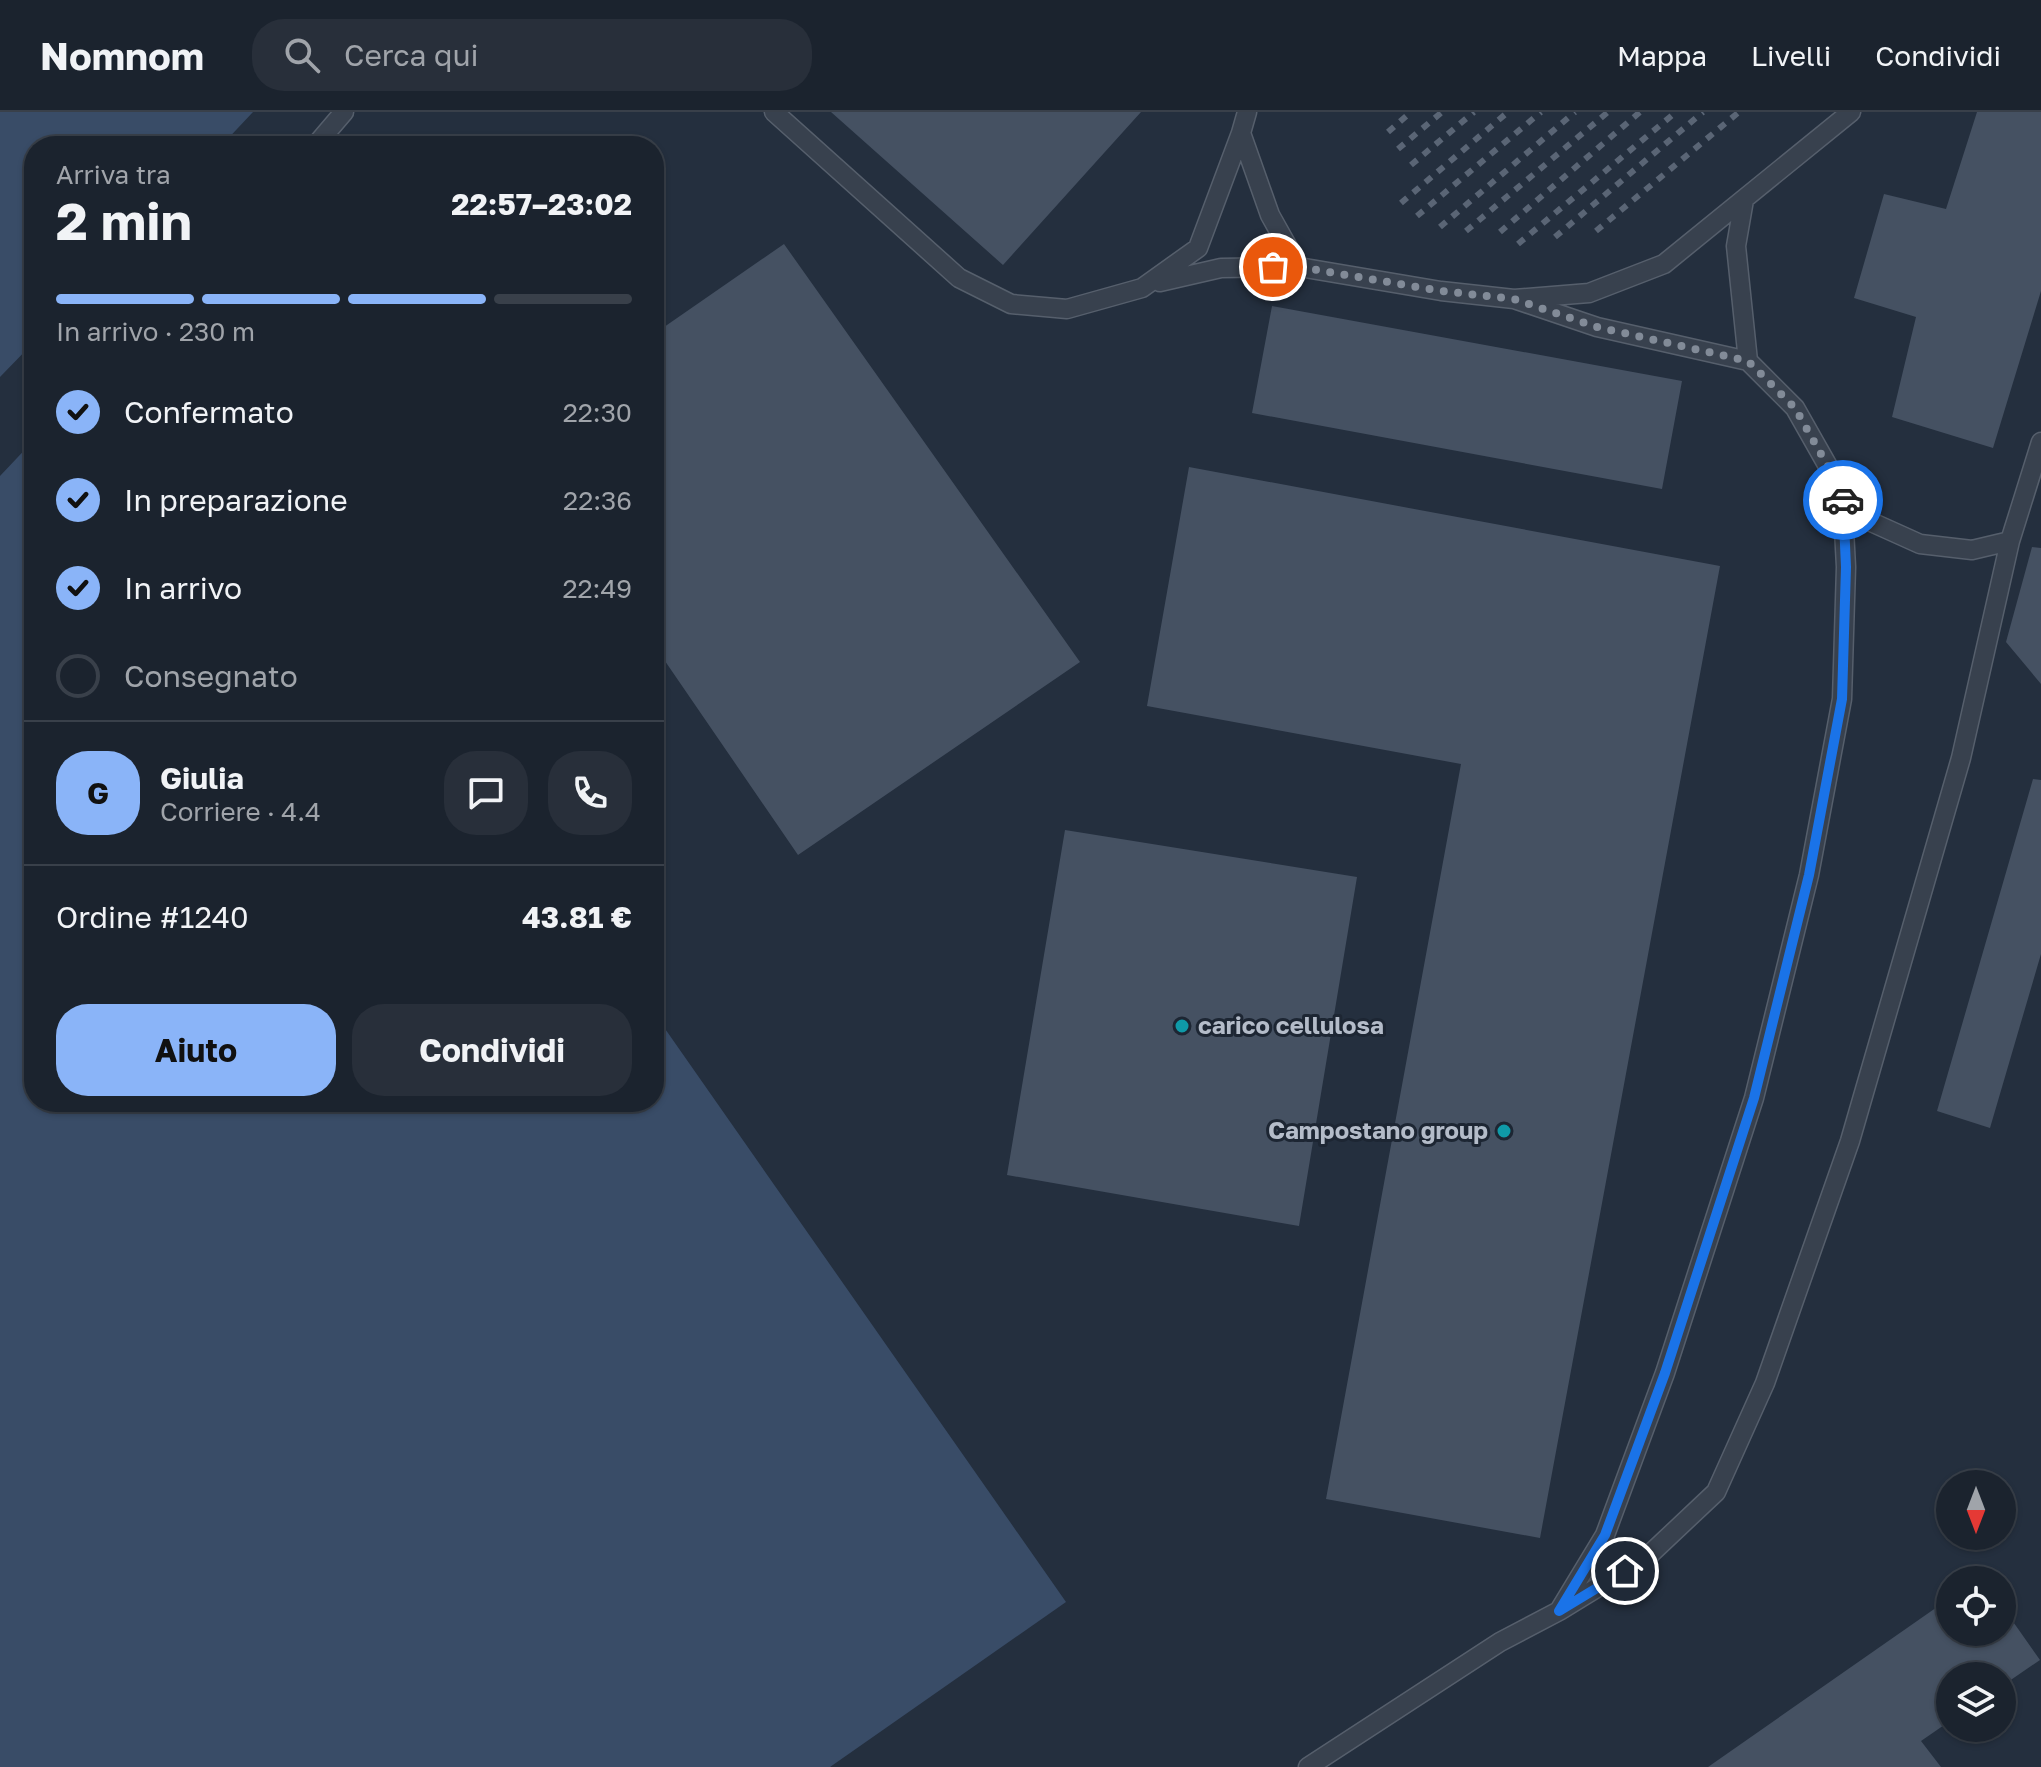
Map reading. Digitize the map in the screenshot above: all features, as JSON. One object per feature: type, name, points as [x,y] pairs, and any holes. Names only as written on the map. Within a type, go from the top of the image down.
[{"type":"lane","points":[[324,136],[344,112]]},
{"type":"lane","points":[[774,112],[959,278],[1011,304],[1067,309],[1185,274],[1221,268],[1299,267],[1441,291],[1514,299],[1589,293],[1664,264],[1851,112]]},
{"type":"lane","points":[[1142,288],[1198,248],[1247,112]]},
{"type":"lane","points":[[1241,133],[1270,215],[1299,267]]},
{"type":"lane","points":[[1744,200],[1736,246],[1748,361]]},
{"type":"lane","points":[[1514,299],[1597,327],[1748,361],[1795,408],[1842,491],[1869,521],[1920,544],[1972,550],[2010,541]]},
{"type":"lane","points":[[1308,1767],[1500,1642],[1559,1611],[1647,1557],[1716,1492],[1765,1383],[1850,1141],[1961,758],[2010,541],[2041,442]]},
{"type":"lane","points":[[1559,1611],[1605,1535],[1665,1373],[1758,1083],[1809,875],[1842,699],[1846,567],[1842,491]]},
{"type":"water","points":[[0,112],[253,112],[230,136],[24,136],[24,352],[0,377]]},
{"type":"water","points":[[24,451],[24,1112],[664,1112],[664,1027],[1066,1602],[830,1767],[0,1767],[0,476]]},
{"type":"building","points":[[831,112],[1141,112],[1003,265]]},
{"type":"building","points":[[1977,112],[2041,112],[2041,291],[1993,448],[1892,417],[1916,317],[1854,298],[1884,194],[1946,209]]},
{"type":"building","points":[[784,244],[1080,662],[798,855],[664,660],[664,327]]},
{"type":"building","points":[[1272,306],[1682,381],[1662,489],[1252,413]]},
{"type":"building","name":"Campostano group","points":[[1189,467],[1720,566],[1540,1538],[1326,1499],[1461,764],[1147,706]]},
{"type":"building","points":[[2032,547],[2041,548],[2041,684],[2006,642]]},
{"type":"building","points":[[2033,779],[2041,780],[2041,954],[1990,1128],[1937,1111]]},
{"type":"building","name":"carico cellulosa","points":[[1065,830],[1357,877],[1299,1226],[1007,1175]]},
{"type":"building","points":[[1936,1608],[1936,1646],[2016,1646],[2016,1626],[2040,1660],[2016,1676],[2016,1662],[1936,1662],[1936,1731],[1921,1741],[1941,1767],[1708,1767]]},
{"type":"railway","points":[[1388,132],[1411,112]]},
{"type":"railway","points":[[1398,149],[1442,112]]},
{"type":"railway","points":[[1411,165],[1474,112]]},
{"type":"railway","points":[[1401,203],[1508,112]]},
{"type":"railway","points":[[1417,216],[1541,112]]},
{"type":"railway","points":[[1440,227],[1575,112]]},
{"type":"railway","points":[[1466,231],[1608,112]]},
{"type":"railway","points":[[1500,232],[1640,112]]},
{"type":"railway","points":[[1518,244],[1676,112]]},
{"type":"railway","points":[[1555,237],[1703,112]]},
{"type":"railway","points":[[1596,231],[1739,112]]},
{"type":"way so far","points":[[1273,267],[1299,267],[1441,291],[1514,299],[1597,327],[1748,361],[1795,408],[1842,491],[1843,500]]},
{"type":"place","name":"carico cellulosa","points":[[1182,1026]]},
{"type":"place","name":"Campostano group","points":[[1504,1131]]},
{"type":"route","points":[[1625,1571],[1559,1611],[1605,1535],[1665,1373],[1754,1098],[1809,875],[1842,699],[1846,567],[1843,500]]}]
